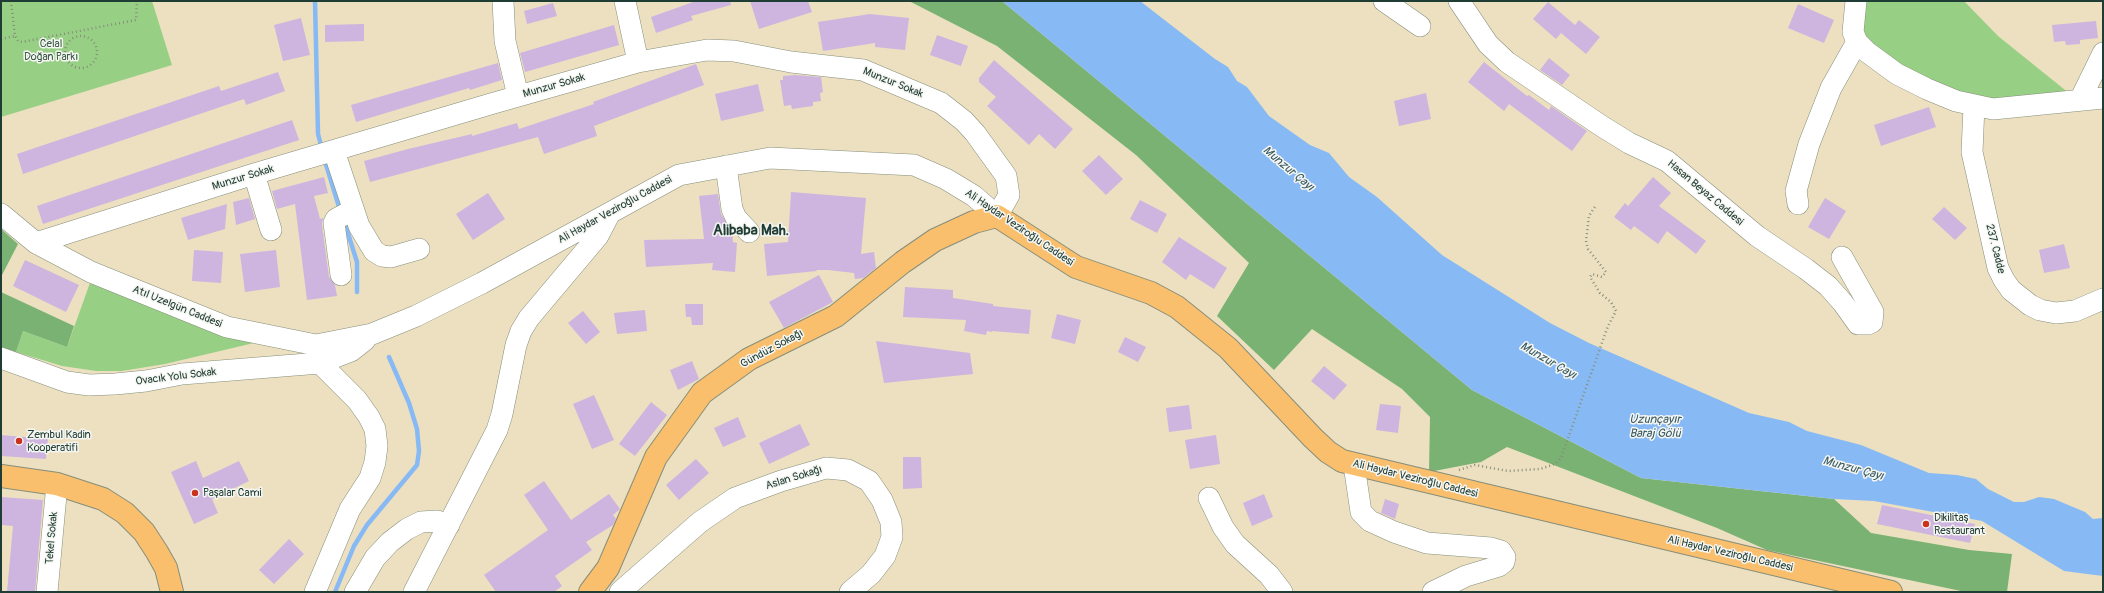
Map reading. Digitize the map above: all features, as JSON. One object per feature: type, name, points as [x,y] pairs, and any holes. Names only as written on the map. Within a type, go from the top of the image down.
[{"type":"main road","name":"Ali Haydar Veziroğlu Caddesi","points":[[997,216],[1076,267],[1150,293],[1177,307],[1228,348],[1328,452],[1342,461],[1891,592]]},
{"type":"main road","name":"Gündüz Sokağı","points":[[590,592],[608,568],[656,457],[702,393],[749,359],[836,316],[903,262],[935,240],[974,222],[997,216]]},
{"type":"main road","points":[[1,476],[57,484],[103,499],[125,513],[144,532],[157,552],[166,568],[172,592]]},
{"type":"street","points":[[503,1],[506,41],[518,96]]},
{"type":"street","points":[[625,1],[638,62]]},
{"type":"street","points":[[1384,1],[1420,26]]},
{"type":"street","name":"Hasan Beyaz Caddesi","points":[[1459,1],[1488,44],[1507,62],[1562,101],[1612,132],[1667,161],[1757,236],[1806,269],[1828,286],[1858,324],[1868,324],[1872,322],[1873,312],[1842,257]]},
{"type":"street","points":[[1856,1],[1853,32],[1857,42],[1867,52],[1898,74],[1927,90],[1974,106],[1993,108],[2103,98]]},
{"type":"street","points":[[1798,204],[1796,191],[1809,144],[1831,88],[1857,42]]},
{"type":"street","name":"Munzur Sokak","points":[[36,243],[254,174],[518,96],[638,62],[707,50],[734,51],[791,62],[863,70],[934,100],[964,121],[1006,176],[1009,195],[997,216]]},
{"type":"street","points":[[2080,100],[2103,53]]},
{"type":"street","name":"237. Cadde","points":[[1974,106],[1972,152],[1998,268],[2004,280],[2015,294],[2040,310],[2056,313],[2075,311],[2103,299]]},
{"type":"street","points":[[334,151],[345,214],[359,226],[374,251],[382,256],[391,258],[419,249]]},
{"type":"street","name":"Ali Haydar Veziroğlu Caddesi","points":[[372,334],[416,316],[482,283],[679,175],[726,166],[770,158],[914,165],[946,179],[974,196],[997,216]]},
{"type":"street","points":[[726,166],[732,209],[736,218],[749,232]]},
{"type":"street","points":[[254,174],[270,230]]},
{"type":"street","points":[[414,592],[497,430],[502,414],[516,345],[521,331],[529,318],[598,236],[610,212]]},
{"type":"street","name":"Atıl Uzelgün Caddesi","points":[[1,214],[36,243],[90,272],[227,327],[316,345],[372,334]]},
{"type":"street","points":[[341,275],[334,226],[345,214]]},
{"type":"street","name":"Ovacık Yolu Sokak","points":[[1,358],[67,382],[89,385],[146,381],[182,374],[320,363],[350,352],[372,334]]},
{"type":"street","points":[[316,592],[350,509],[370,478],[375,462],[377,446],[375,429],[369,417],[357,400],[320,363]]},
{"type":"street","points":[[1354,465],[1361,512],[1370,521],[1394,532],[1427,543],[1491,548],[1501,551],[1505,557],[1504,562],[1499,566],[1466,576],[1433,592]]},
{"type":"street","name":"Aslan Sokağı","points":[[620,592],[700,522],[735,498],[781,481],[826,468],[848,470],[868,481],[882,500],[891,522],[892,537],[885,556],[871,574],[850,592]]},
{"type":"street","name":"Tekel Sokak","points":[[47,592],[57,484]]},
{"type":"street","points":[[1209,498],[1223,527],[1235,544],[1269,575],[1282,592]]},
{"type":"street","points":[[354,592],[375,558],[390,542],[407,529],[421,522],[437,521],[449,525]]},
{"type":"path","points":[[11,1],[15,36],[18,41],[22,42],[136,20],[137,1]]},
{"type":"path","points":[[77,32],[78,37]]},
{"type":"path","points":[[1,39],[15,36]]},
{"type":"path","points":[[78,37],[89,38],[93,42],[97,51],[91,64],[82,68],[72,66],[66,57],[66,47],[73,38],[78,37]]},
{"type":"path","points":[[1454,473],[1464,467],[1475,465],[1508,471],[1544,468],[1555,464],[1561,458],[1608,326],[1616,311],[1611,302],[1600,293],[1589,275],[1592,274],[1602,277],[1606,272],[1588,249],[1586,241],[1589,216],[1596,205]]},
{"type":"green space","name":"Celal Doğan Parkı","points":[[1,1],[152,1],[172,65],[1,117]]},
{"type":"green space","points":[[909,1],[1002,1],[1472,390],[1641,478],[1834,499],[1871,533],[1969,550],[2012,554],[2007,592],[1961,591],[1767,550],[1717,528],[1507,447],[1481,462],[1429,472],[1430,417],[1402,389],[1312,329],[1274,370],[1217,316],[1249,263],[1136,155],[997,46]]},
{"type":"green space","points":[[1865,1],[1964,1],[1998,36],[2070,94],[1986,100],[1912,76],[1866,39],[1860,25]]},
{"type":"green space","points":[[1,229],[18,244],[1,277]]},
{"type":"green space","points":[[91,280],[275,338],[165,364],[122,371],[96,371],[62,366],[16,352],[23,331],[67,347]]},
{"type":"green space","points":[[1,292],[74,326],[67,347],[23,331],[16,352],[1,347]]},
{"type":"water","name":"Uzunçayır Baraj Gölü","points":[[1002,1],[1140,1],[1215,59],[1228,67],[1237,81],[1247,87],[1269,116],[1310,145],[1329,153],[1349,177],[1377,197],[1442,255],[1550,323],[1589,343],[1749,413],[1789,422],[1807,431],[1861,445],[1929,473],[1957,475],[1976,479],[1988,489],[2014,502],[2024,502],[2039,497],[2054,499],[2085,512],[2093,519],[2103,518],[2103,576],[2064,571],[1982,521],[1874,501],[1834,499],[1641,478],[1472,390]]},
{"type":"building","points":[[696,1],[730,1],[731,5],[691,16],[693,20],[656,33],[651,17]]},
{"type":"building","points":[[750,1],[808,1],[812,12],[759,29]]},
{"type":"building","points":[[1548,2],[1575,25],[1579,20],[1600,37],[1586,54],[1561,33],[1556,39],[1533,19]]},
{"type":"building","points":[[553,3],[557,16],[527,24],[524,11]]},
{"type":"building","points":[[1798,4],[1834,20],[1824,43],[1788,28]]},
{"type":"building","points":[[870,14],[909,18],[905,50],[875,47],[875,43],[823,51],[818,22]]},
{"type":"building","points":[[301,18],[310,55],[283,61],[274,25]]},
{"type":"building","points":[[2096,21],[2098,38],[2080,40],[2080,44],[2066,45],[2065,41],[2054,42],[2052,25]]},
{"type":"building","points":[[364,24],[364,41],[325,42],[325,25]]},
{"type":"building","points":[[614,25],[619,45],[525,72],[520,53]]},
{"type":"building","points":[[937,35],[968,46],[961,66],[930,55]]},
{"type":"building","points":[[1549,58],[1570,75],[1562,85],[1540,70]]},
{"type":"building","points":[[994,60],[1073,129],[1055,149],[1039,134],[1029,145],[987,106],[996,97],[979,82],[979,78]]},
{"type":"building","points":[[1484,62],[1527,96],[1529,95],[1549,110],[1551,106],[1587,131],[1572,151],[1509,104],[1504,111],[1468,82]]},
{"type":"building","points":[[498,63],[502,80],[470,90],[469,88],[356,122],[351,105]]},
{"type":"building","points":[[696,64],[704,85],[594,126],[597,136],[544,154],[538,137],[370,182],[364,161],[472,134],[472,136],[517,123],[519,129],[594,104],[593,102]]},
{"type":"building","points":[[278,72],[285,91],[246,105],[244,99],[23,174],[17,154],[219,86],[221,91]]},
{"type":"building","points":[[795,75],[821,77],[823,92],[820,93],[821,101],[813,102],[813,106],[792,109],[791,105],[784,106],[780,80],[783,80],[783,76]]},
{"type":"building","points":[[758,84],[764,111],[721,121],[715,94]]},
{"type":"building","points":[[1426,93],[1431,119],[1399,126],[1394,101]]},
{"type":"building","points":[[1929,107],[1936,127],[1881,146],[1874,125]]},
{"type":"building","points":[[292,120],[299,140],[43,224],[37,206]]},
{"type":"building","points":[[1099,155],[1123,179],[1106,195],[1082,171]]},
{"type":"building","points":[[324,177],[328,193],[314,196],[320,219],[323,218],[322,225],[329,277],[335,285],[337,296],[307,300],[295,204],[277,209],[272,191]]},
{"type":"building","points":[[1653,177],[1671,193],[1659,206],[1706,241],[1696,254],[1667,231],[1658,244],[1634,226],[1631,230],[1614,217],[1625,203],[1628,206]]},
{"type":"building","points":[[791,192],[866,198],[861,254],[874,252],[876,268],[863,278],[855,279],[854,273],[828,270],[767,276],[764,244],[788,242]]},
{"type":"building","points":[[488,193],[505,219],[473,240],[456,214]]},
{"type":"building","points":[[718,194],[721,214],[732,231],[733,242],[737,243],[735,272],[712,270],[713,263],[646,267],[644,240],[704,239],[699,196]]},
{"type":"building","points":[[249,198],[255,219],[236,225],[233,202]]},
{"type":"building","points":[[1825,198],[1846,211],[1829,239],[1808,227]]},
{"type":"building","points":[[1140,200],[1167,214],[1157,233],[1130,219]]},
{"type":"building","points":[[227,204],[225,229],[188,240],[181,218]]},
{"type":"building","points":[[1944,207],[1967,228],[1955,240],[1932,219]]},
{"type":"building","points":[[1179,237],[1227,268],[1214,289],[1190,274],[1186,280],[1162,262]]},
{"type":"building","points":[[2064,244],[2070,268],[2044,273],[2039,250]]},
{"type":"building","points":[[194,250],[223,252],[221,283],[192,281]]},
{"type":"building","points":[[276,250],[280,287],[245,292],[240,254]]},
{"type":"building","points":[[25,260],[79,285],[66,312],[13,286]]},
{"type":"building","points":[[819,275],[833,302],[784,328],[769,302]]},
{"type":"building","points":[[905,287],[953,290],[953,298],[993,304],[993,306],[1031,310],[1029,334],[987,331],[986,335],[964,331],[966,320],[903,317]]},
{"type":"building","points":[[685,304],[703,304],[703,325],[692,325],[691,317],[686,317]]},
{"type":"building","points":[[645,310],[647,331],[617,334],[614,313]]},
{"type":"building","points":[[583,311],[600,332],[586,344],[568,323]]},
{"type":"building","points":[[1057,314],[1081,320],[1075,344],[1051,338]]},
{"type":"building","points":[[1125,337],[1146,347],[1138,362],[1118,352]]},
{"type":"building","points":[[876,341],[970,353],[973,374],[884,383]]},
{"type":"building","points":[[692,361],[699,379],[678,390],[670,370]]},
{"type":"building","points":[[1324,366],[1347,385],[1334,400],[1311,381]]},
{"type":"building","points":[[594,395],[614,440],[592,449],[573,404]]},
{"type":"building","points":[[651,402],[667,415],[635,456],[619,444]]},
{"type":"building","points":[[1380,404],[1401,406],[1398,433],[1376,430]]},
{"type":"building","points":[[1189,405],[1192,429],[1169,432],[1166,408]]},
{"type":"building","points":[[738,417],[746,437],[723,447],[714,428]]},
{"type":"building","points":[[800,424],[810,445],[769,464],[759,443]]},
{"type":"building","points":[[1,435],[48,439],[46,459],[1,456]]},
{"type":"building","points":[[1216,435],[1220,464],[1190,469],[1185,440]]},
{"type":"building","points":[[903,457],[921,457],[922,488],[903,489]]},
{"type":"building","points":[[696,459],[709,473],[679,500],[666,485]]},
{"type":"building","name":"Paşalar Cami","points":[[196,461],[203,478],[239,461],[249,481],[212,499],[218,513],[194,524],[171,472]]},
{"type":"building","points":[[544,481],[571,520],[609,494],[620,509],[613,515],[616,519],[613,525],[586,542],[592,550],[555,576],[562,586],[554,592],[496,592],[484,575],[548,530],[524,495]]},
{"type":"building","points":[[1264,494],[1273,517],[1252,526],[1243,503]]},
{"type":"building","points":[[1,497],[43,500],[35,592],[7,592],[13,526],[1,525]]},
{"type":"building","points":[[1385,499],[1399,504],[1395,519],[1381,513]]},
{"type":"building","points":[[1882,505],[1975,524],[1970,543],[1877,524]]},
{"type":"building","points":[[289,539],[304,554],[274,584],[259,570]]},
{"type":"waterway","points":[[315,1],[318,134],[322,149]]},
{"type":"waterway","points":[[324,158],[340,210]]},
{"type":"waterway","points":[[344,221],[357,262],[357,292]]},
{"type":"waterway","points":[[335,592],[354,546],[367,525],[417,465],[419,451],[417,429],[409,403],[389,357]]},
{"type":"place","name":"Zembul Kadin Kooperatifi","points":[[19,441]]},
{"type":"place","name":"Paşalar Cami","points":[[195,493]]},
{"type":"place","name":"Dikilitaş Restaurant","points":[[1926,524]]},
{"type":"district","name":"Alibaba Mah.","points":[[751,231]]},
{"type":"water label","name":"Munzur Çayı","points":[[1288,169]]},
{"type":"water label","name":"Munzur Çayı","points":[[1548,361]]},
{"type":"water label","name":"Munzur Çayı","points":[[1853,469]]}]
